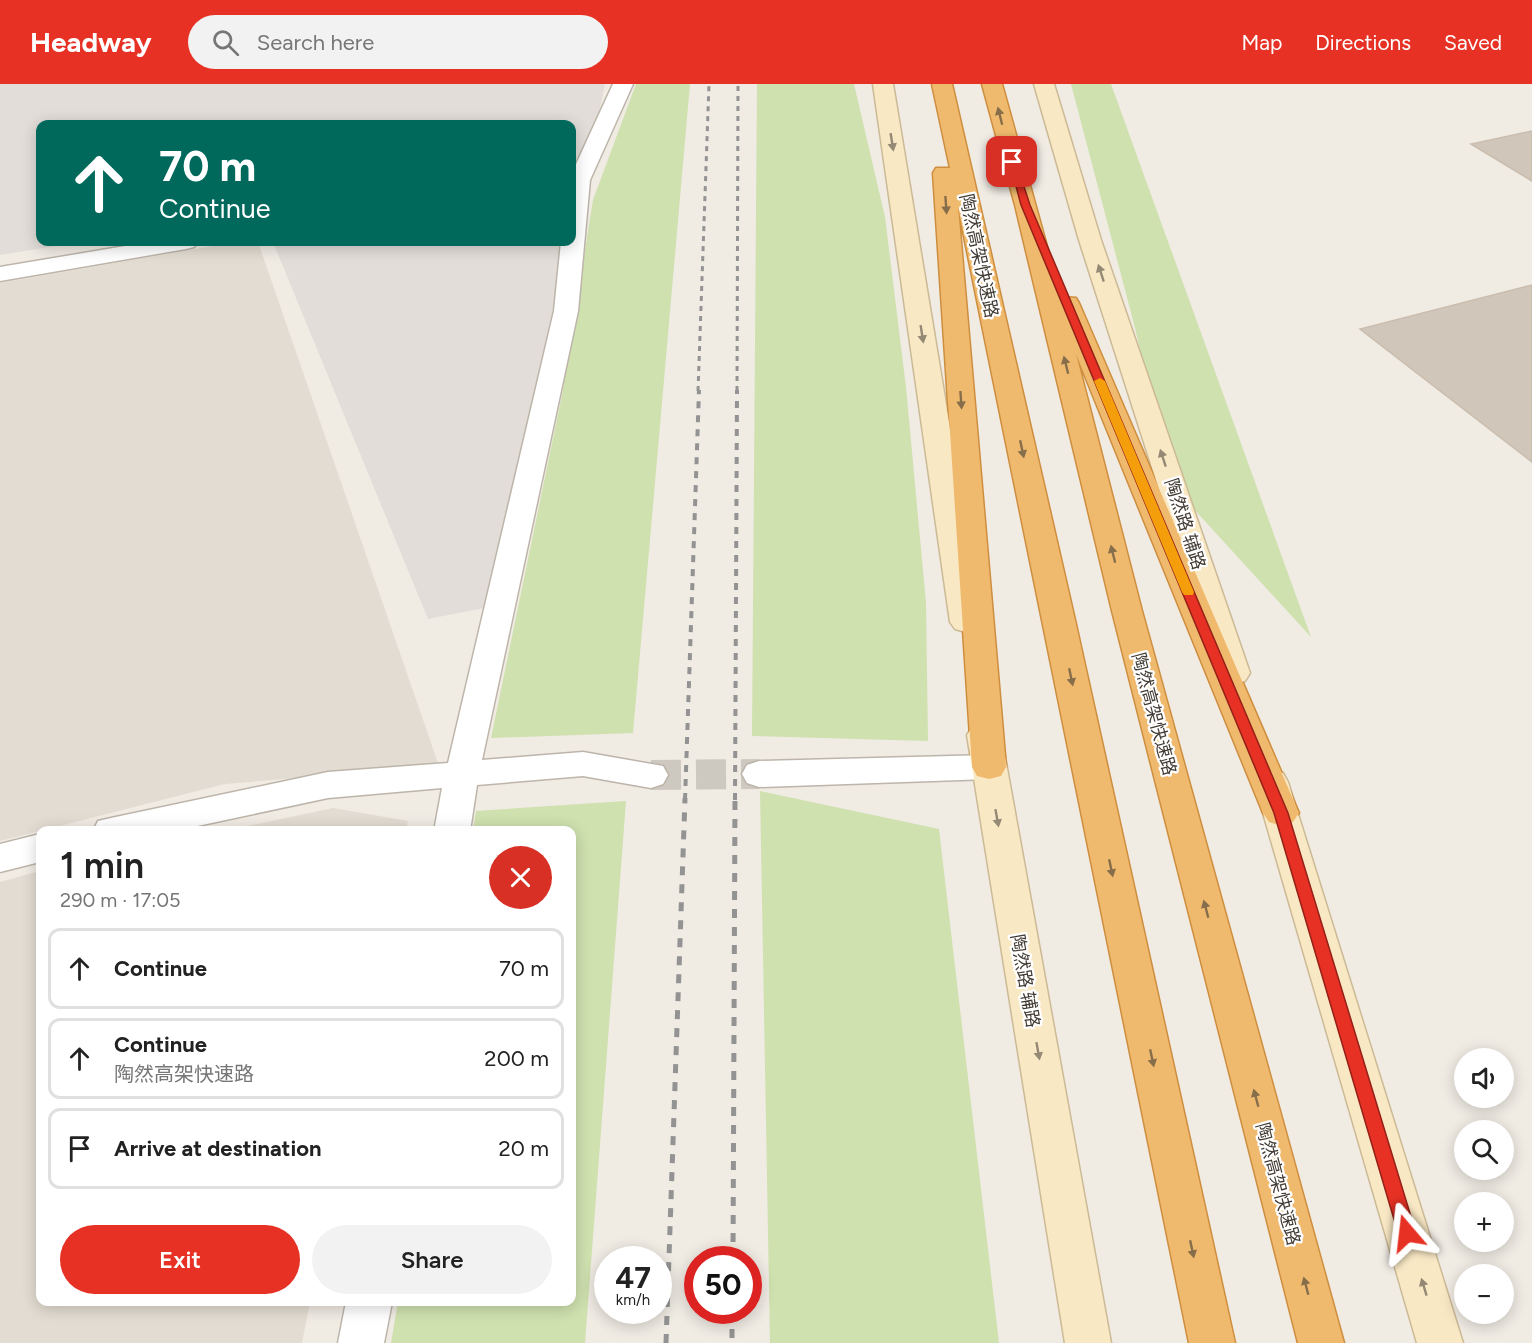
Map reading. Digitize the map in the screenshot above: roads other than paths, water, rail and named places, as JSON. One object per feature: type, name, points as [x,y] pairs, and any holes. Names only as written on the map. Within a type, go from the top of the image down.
[{"type":"highway","points":[[937,84],[989,767]]},
{"type":"highway","name":"陶然高架快速路","points":[[942,84],[1059,620],[1212,1343]]},
{"type":"highway","name":"陶然高架快速路","points":[[992,84],[1026,205],[1127,611],[1321,1343]]},
{"type":"highway","points":[[1026,205],[1281,813]]},
{"type":"main road","name":"陶然路 辅路","points":[[883,84],[989,767],[1088,1343]]},
{"type":"main road","name":"陶然路 辅路","points":[[1044,84],[1090,240],[1281,813],[1440,1343]]},
{"type":"street","points":[[576,177],[623,84]]},
{"type":"street","points":[[0,274],[163,246]]},
{"type":"street","points":[[453,826],[462,775],[566,311],[570,246]]},
{"type":"street","points":[[135,826],[328,785],[583,764],[651,775]]},
{"type":"street","points":[[759,774],[989,767]]},
{"type":"street","points":[[0,858],[36,849]]},
{"type":"street","points":[[361,1343],[368,1306]]},
{"type":"tunnel","points":[[651,775],[759,774]]},
{"type":"railway","points":[[698,391],[709,84]]},
{"type":"railway","points":[[737,391],[738,84]]},
{"type":"railway","points":[[685,800],[699,390]]},
{"type":"railway","points":[[735,800],[737,390]]},
{"type":"railway","points":[[666,1343],[685,798]]},
{"type":"railway","points":[[733,1246],[735,798]]},
{"type":"railway","points":[[732,1324],[732,1343]]}]
